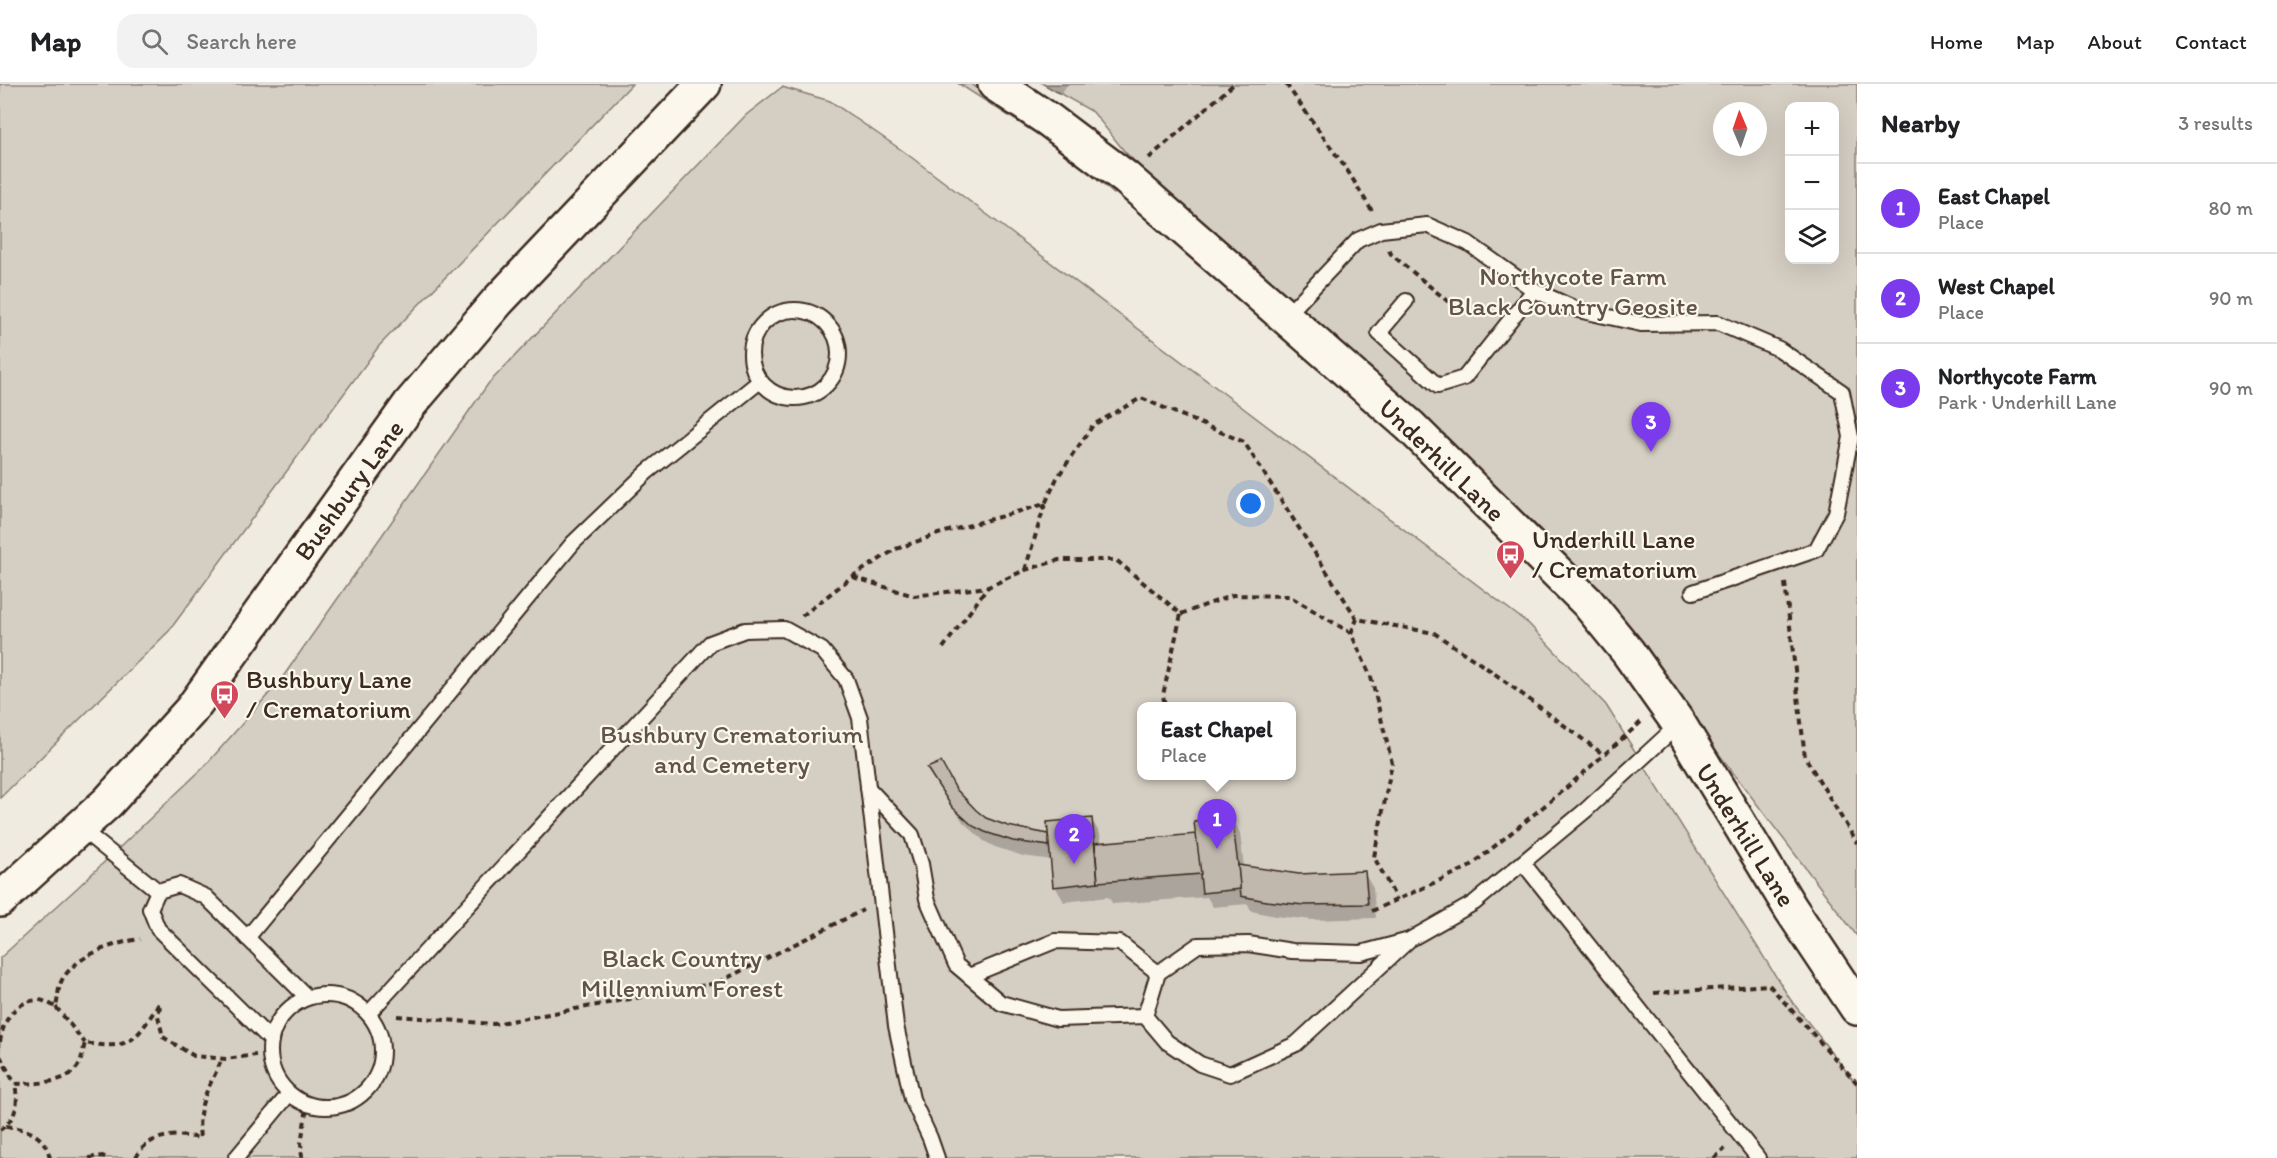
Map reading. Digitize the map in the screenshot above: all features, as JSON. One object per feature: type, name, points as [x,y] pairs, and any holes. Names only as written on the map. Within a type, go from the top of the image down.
[{"type":"street","name":"Bushbury Lane","points":[[0,900],[108,802],[191,710],[410,404],[497,302],[705,84]]},
{"type":"street","name":"Underhill Lane","points":[[995,84],[1049,120],[1126,177],[1410,426],[1588,603],[1628,652],[1671,713],[1791,909],[1857,1008]]},
{"type":"lane","points":[[1284,317],[1358,240],[1381,230],[1427,225],[1468,243],[1534,290],[1578,310],[1641,324],[1718,323],[1779,349],[1842,392],[1851,437],[1836,513],[1816,550],[1693,592]]},
{"type":"lane","points":[[1406,301],[1378,333],[1438,386],[1464,378],[1534,290]]},
{"type":"lane","points":[[797,310],[812,313],[833,331],[838,346],[836,367],[825,386],[813,394],[799,398],[784,397],[770,391],[760,381],[753,368],[750,354],[759,327],[770,317],[783,311],[797,310]]},
{"type":"lane","points":[[247,938],[573,543],[647,472],[760,381]]},
{"type":"lane","points":[[369,1013],[710,643],[745,630],[784,629],[822,650],[846,679],[860,718],[896,1026],[912,1099],[937,1158]]},
{"type":"lane","points":[[1145,1016],[1167,1042],[1200,1064],[1230,1074],[1296,1044],[1409,940],[1474,903],[1586,810],[1671,713]]},
{"type":"lane","points":[[868,788],[912,835],[921,864],[927,899],[956,965],[1001,1003],[1058,1019],[1145,1016]]},
{"type":"lane","points":[[80,828],[158,891]]},
{"type":"lane","points":[[1523,862],[1758,1158]]},
{"type":"lane","points":[[158,891],[179,885],[206,897],[307,997]]},
{"type":"lane","points":[[158,891],[150,909],[158,929],[270,1046]]},
{"type":"lane","points":[[1145,1016],[1158,973],[1198,945],[1248,945],[1292,951],[1361,953],[1409,940]]},
{"type":"lane","points":[[969,976],[1055,941],[1120,942],[1158,973]]},
{"type":"lane","points":[[324,994],[341,996],[356,1002],[369,1013],[379,1029],[383,1047],[381,1065],[374,1083],[361,1096],[344,1105],[326,1107],[308,1105],[289,1094],[279,1082],[272,1067],[270,1046],[278,1022],[290,1007],[307,997],[324,994]]},
{"type":"lane","points":[[236,1158],[289,1094]]},
{"type":"path","points":[[1126,177],[1234,84]]},
{"type":"path","points":[[1286,84],[1367,201],[1390,254],[1463,314]]},
{"type":"path","points":[[1025,570],[1045,504],[1057,478],[1093,425],[1141,398],[1244,442],[1358,619],[1434,633],[1491,671],[1604,755]]},
{"type":"path","points":[[784,629],[853,576],[896,549],[938,534],[1045,504]]},
{"type":"path","points":[[853,576],[914,596],[988,586],[1025,570],[1059,560],[1116,560],[1181,614]]},
{"type":"path","points":[[1785,582],[1805,757],[1857,843]]},
{"type":"path","points":[[943,648],[988,586]]},
{"type":"path","points":[[1181,614],[1233,595],[1289,596],[1351,633],[1371,677],[1392,763],[1374,857],[1397,900]]},
{"type":"path","points":[[1164,702],[1163,695],[1181,614]]},
{"type":"path","points":[[1351,633],[1358,619]]},
{"type":"path","points":[[1372,911],[1470,867],[1604,755],[1671,713]]},
{"type":"path","points":[[369,1013],[494,1024],[717,983],[881,900]]},
{"type":"path","points":[[56,1007],[62,980],[77,964],[93,952],[134,940],[164,935]]},
{"type":"path","points":[[1646,994],[1769,985],[1857,1083]]},
{"type":"path","points":[[0,1042],[8,1015],[24,1004],[40,1000],[56,1007],[85,1043],[121,1046],[135,1039],[160,1002],[158,1016],[163,1037],[194,1056],[222,1059],[250,1057],[270,1046]]},
{"type":"path","points":[[15,1084],[44,1083],[72,1073],[78,1066],[85,1043]]},
{"type":"path","points":[[0,1056],[15,1084],[18,1106],[14,1117],[0,1130]]},
{"type":"path","points":[[136,1158],[140,1149],[147,1142],[156,1139],[178,1135],[200,1138],[198,1123],[202,1099],[222,1059]]},
{"type":"path","points":[[302,1158],[301,1143],[308,1105]]},
{"type":"path","points":[[6,1126],[25,1128],[40,1137],[48,1146],[50,1158]]},
{"type":"path","points":[[89,1158],[102,1156],[108,1158]]},
{"type":"green space","points":[[0,84],[632,84],[379,346],[169,631],[0,798]]},
{"type":"green space","points":[[959,84],[971,84],[998,101],[1120,189],[1114,194],[1062,150]]},
{"type":"green space","name":"Northycote Farm Black Country Geosite","points":[[1043,84],[1857,84],[1857,936],[1584,576],[1306,329],[1125,152],[1093,112]]},
{"type":"green space","name":"Bushbury Crematorium and Cemetery","points":[[782,87],[830,101],[903,151],[1529,624],[1606,705],[1790,999],[1857,1085],[1857,1158],[0,1158],[0,958],[204,767],[280,681],[488,384],[746,115]]},
{"type":"building","points":[[941,762],[956,789],[986,818],[1008,826],[1048,834],[1050,846],[1013,841],[973,826],[952,807],[927,768]]},
{"type":"building","points":[[1232,817],[1241,889],[1202,893],[1194,821]]},
{"type":"building","points":[[1092,818],[1098,882],[1053,887],[1047,822]]},
{"type":"building","points":[[1196,834],[1201,874],[1098,882],[1095,843]]},
{"type":"building","points":[[1238,865],[1299,874],[1365,871],[1368,904],[1304,905],[1241,896]]},
{"type":"place","name":"Northycote Farm","points":[[1651,452]]},
{"type":"place","name":"Underhill Lane / Crematorium","points":[[1511,580]]},
{"type":"place","name":"Bushbury Lane / Crematorium","points":[[225,720]]},
{"type":"place","name":"East Chapel","points":[[1217,849]]},
{"type":"place","name":"West Chapel","points":[[1074,864]]},
{"type":"park label","name":"Black Country Millennium Forest","points":[[682,973]]}]
